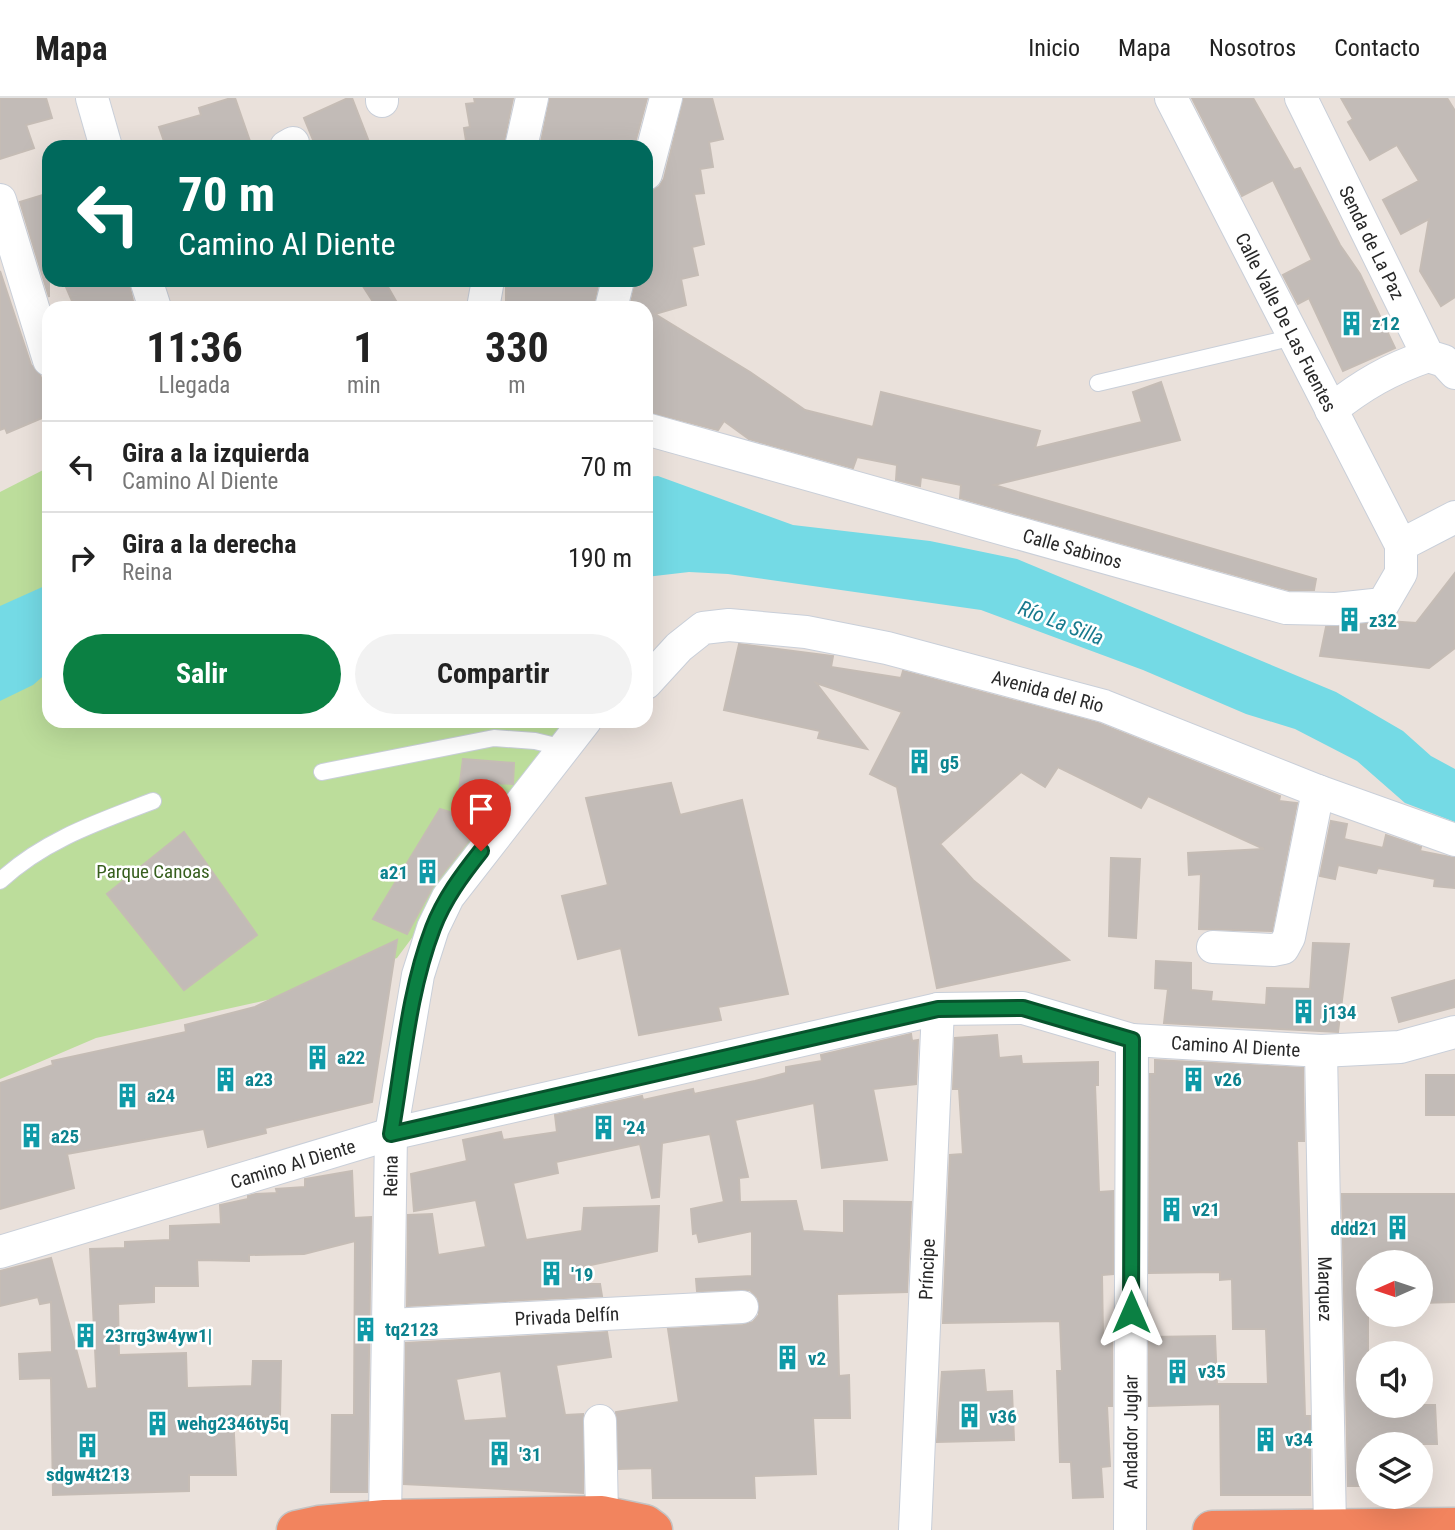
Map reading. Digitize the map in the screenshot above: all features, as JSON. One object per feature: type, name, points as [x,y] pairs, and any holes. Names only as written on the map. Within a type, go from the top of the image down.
[{"type":"highway","points":[[296,1530],[319,1525],[386,1519],[602,1515],[645,1524],[653,1530]]},
{"type":"highway","points":[[1213,1530],[1455,1527]]},
{"type":"street","points":[[92,98],[104,140]]},
{"type":"street","points":[[523,140],[533,98]]},
{"type":"street","points":[[653,147],[666,98]]},
{"type":"street","name":"Calle Valle De Las Fuentes","points":[[1171,98],[1401,545]]},
{"type":"street","name":"Senda de La Paz","points":[[1301,98],[1446,359]]},
{"type":"street","points":[[0,200],[42,337]]},
{"type":"street","points":[[1331,410],[1363,384],[1392,368],[1446,359]]},
{"type":"street","name":"Calle Sabinos","points":[[653,431],[1286,608],[1336,609],[1383,604],[1401,573],[1401,545]]},
{"type":"street","points":[[1401,545],[1454,521]]},
{"type":"street","name":"Avenida del Rio","points":[[653,675],[679,647],[703,628],[729,625],[806,632],[887,648],[1104,706],[1318,791],[1455,839]]},
{"type":"street","name":"Reina","points":[[386,1519],[391,1134],[418,975],[433,928],[465,872],[583,730]]},
{"type":"street","points":[[1213,947],[1273,950],[1283,948],[1289,937],[1318,791]]},
{"type":"street","name":"Camino Al Diente","points":[[0,1252],[391,1134],[938,1009],[1023,1008],[1132,1040],[1321,1051],[1400,1046],[1455,1032]]},
{"type":"street","name":"Príncipe","points":[[915,1530],[938,1009]]},
{"type":"street","name":"Andador Juglar","points":[[1130,1530],[1132,1040]]},
{"type":"street","name":"Marquez","points":[[1321,1051],[1330,1527]]},
{"type":"street","name":"Privada Delfín","points":[[390,1325],[742,1307]]},
{"type":"street","points":[[600,1421],[602,1515]]},
{"type":"lane","points":[[1098,383],[1294,337]]},
{"type":"lane","points":[[322,772],[494,738],[535,741],[583,730]]},
{"type":"lane","points":[[0,881],[19,863],[64,835],[153,801]]},
{"type":"green space","name":"Parque Canoas","points":[[42,471],[42,728],[564,728],[544,760],[397,958],[276,998],[96,1038],[0,1079],[0,492]]},
{"type":"water","name":"Río La Silla","points":[[653,476],[793,525],[930,541],[1017,559],[1336,692],[1403,731],[1431,756],[1455,769],[1455,822],[1405,803],[1357,761],[1295,729],[1246,714],[1143,670],[981,610],[728,574],[689,572],[653,576]]},
{"type":"water","points":[[42,587],[42,677],[33,685],[0,701],[0,606]]},
{"type":"building","points":[[0,98],[46,98],[52,118],[26,125],[34,148],[0,159]]},
{"type":"building","points":[[235,98],[250,140],[164,140],[159,127],[201,115],[199,108]]},
{"type":"building","points":[[352,98],[368,140],[313,140],[304,118]]},
{"type":"building","points":[[474,98],[513,98],[504,140],[466,140],[464,128],[470,127],[466,104],[475,103]]},
{"type":"building","points":[[550,98],[647,98],[636,140],[541,140]]},
{"type":"building","points":[[684,98],[712,98],[723,139],[709,142],[713,167],[700,169],[704,193],[694,194],[704,244],[692,247],[698,275],[681,279],[686,305],[655,314],[750,372],[805,410],[873,427],[881,392],[1040,431],[1035,448],[1142,422],[1133,392],[1161,382],[1180,440],[994,485],[1316,579],[1314,590],[1289,590],[960,498],[961,485],[921,477],[920,486],[896,480],[897,465],[857,457],[853,468],[749,439],[724,421],[718,430],[653,413],[653,301],[632,301],[634,287],[653,287],[653,190],[659,187],[664,179]]},
{"type":"building","points":[[1192,98],[1253,98],[1294,170],[1300,168],[1340,245],[1360,274],[1395,348],[1343,371],[1309,298],[1298,304],[1283,275],[1312,260],[1273,180],[1242,196]]},
{"type":"building","points":[[1341,98],[1447,98],[1455,111],[1455,297],[1441,306],[1420,271],[1429,219],[1401,234],[1383,200],[1419,181],[1397,145],[1370,160],[1348,122],[1353,119]]},
{"type":"building","points":[[42,195],[42,274],[20,202]]},
{"type":"building","points":[[0,271],[31,365],[42,381],[42,418],[7,433],[5,428],[0,430]]},
{"type":"building","points":[[66,287],[130,287],[133,301],[72,301]]},
{"type":"building","points":[[364,287],[388,287],[396,301],[372,301]]},
{"type":"building","points":[[506,287],[598,287],[594,301],[506,301]]},
{"type":"building","name":"z32","points":[[1455,573],[1455,648],[1429,668],[1320,656],[1326,627],[1388,621],[1416,623]]},
{"type":"building","points":[[739,644],[833,656],[831,667],[901,678],[903,671],[1098,723],[1280,796],[1279,801],[1297,803],[1272,931],[1199,929],[1201,874],[1189,875],[1188,853],[1264,849],[1148,796],[1141,808],[1058,767],[1045,787],[1021,772],[940,844],[973,880],[1069,960],[937,988],[897,787],[870,774],[902,712],[816,683],[867,749],[818,738],[820,731],[724,710]]},
{"type":"building","name":"a21","points":[[463,759],[514,763],[513,784],[490,783],[487,817],[433,886],[407,934],[373,919],[440,809],[456,814]]},
{"type":"building","points":[[671,783],[680,815],[742,800],[788,994],[718,1007],[721,1020],[639,1035],[621,948],[578,959],[562,896],[608,885],[586,798]]},
{"type":"building","points":[[1331,821],[1347,824],[1344,839],[1383,848],[1386,835],[1421,847],[1420,851],[1455,858],[1455,888],[1434,886],[1435,879],[1378,868],[1376,873],[1338,865],[1335,879],[1320,876]]},
{"type":"building","points":[[184,832],[257,935],[184,990],[107,894]]},
{"type":"building","points":[[1111,858],[1140,859],[1136,938],[1109,936]]},
{"type":"building","points":[[397,940],[372,1102],[265,1128],[266,1133],[208,1147],[204,1129],[67,1154],[74,1188],[0,1209],[0,1083],[53,1065],[52,1061],[186,1032],[185,1025],[255,1007]]},
{"type":"building","points":[[1313,943],[1349,944],[1338,1032],[1164,1023],[1168,989],[1155,988],[1156,961],[1191,963],[1191,990],[1212,992],[1211,1001],[1266,1005],[1267,988],[1310,989]]},
{"type":"building","points":[[1455,980],[1455,1007],[1399,1022],[1392,998]]},
{"type":"building","points":[[911,1034],[912,1041],[918,1040],[916,1084],[873,1089],[887,1160],[822,1168],[814,1103],[735,1120],[748,1177],[739,1178],[740,1202],[796,1201],[803,1231],[844,1233],[844,1201],[911,1202],[907,1292],[837,1294],[839,1376],[849,1375],[850,1418],[813,1418],[816,1474],[754,1476],[755,1498],[653,1498],[652,1468],[619,1469],[616,1412],[679,1402],[668,1329],[743,1325],[753,1322],[759,1315],[758,1298],[750,1290],[697,1291],[696,1279],[752,1276],[752,1231],[699,1242],[697,1233],[693,1234],[691,1209],[724,1202],[710,1134],[662,1143],[659,1197],[652,1198],[640,1144],[556,1162],[558,1173],[513,1183],[526,1240],[582,1231],[584,1208],[659,1206],[657,1251],[586,1266],[588,1284],[600,1284],[602,1296],[407,1306],[408,1215],[432,1214],[438,1255],[486,1247],[476,1200],[414,1211],[411,1174],[467,1161],[463,1140],[501,1132],[503,1140],[557,1132],[555,1115],[642,1096],[643,1100],[693,1089],[694,1094],[755,1081],[786,1073],[786,1067],[822,1061],[821,1055]]},
{"type":"building","points":[[997,1035],[999,1058],[1021,1056],[1022,1064],[1098,1062],[1098,1085],[1095,1085],[1099,1192],[1113,1191],[1113,1274],[1102,1275],[1103,1338],[1112,1338],[1112,1406],[1107,1406],[1110,1466],[1101,1467],[1103,1497],[1073,1498],[1071,1462],[1060,1462],[1057,1371],[1062,1371],[1060,1321],[943,1323],[950,1155],[963,1154],[959,1089],[953,1089],[955,1038]]},
{"type":"building","points":[[1155,1060],[1303,1068],[1304,1141],[1297,1141],[1305,1416],[1310,1416],[1310,1495],[1221,1495],[1220,1404],[1149,1406],[1149,1337],[1215,1336],[1217,1384],[1268,1384],[1266,1329],[1233,1329],[1232,1279],[1220,1280],[1220,1272],[1149,1273],[1150,1074],[1155,1074]]},
{"type":"building","points":[[1426,1075],[1455,1075],[1455,1115],[1426,1115]]},
{"type":"building","points":[[352,1171],[354,1218],[371,1217],[367,1492],[331,1492],[332,1415],[354,1415],[355,1241],[304,1254],[249,1255],[249,1261],[197,1260],[198,1286],[154,1286],[154,1302],[118,1304],[119,1355],[186,1353],[187,1388],[252,1386],[253,1361],[281,1361],[280,1418],[233,1415],[236,1475],[189,1475],[189,1491],[53,1495],[51,1378],[20,1379],[19,1354],[52,1352],[51,1302],[40,1304],[38,1297],[0,1306],[0,1271],[51,1258],[87,1389],[97,1388],[90,1249],[125,1248],[125,1242],[170,1240],[170,1226],[221,1224],[220,1205],[248,1199],[248,1196],[256,1194],[277,1193],[276,1189],[305,1187],[305,1179]]},
{"type":"building","name":"ddd21","points":[[1342,1194],[1455,1194],[1455,1302],[1433,1303],[1433,1250],[1356,1250],[1356,1327],[1368,1327],[1368,1341],[1356,1341],[1356,1418],[1433,1418],[1435,1405],[1437,1444],[1433,1444],[1433,1432],[1356,1432],[1356,1486],[1348,1486]]},
{"type":"building","points":[[607,1332],[611,1357],[556,1365],[565,1415],[583,1414],[583,1493],[404,1484],[406,1343]],"holes":[[[501,1371],[507,1418],[464,1421],[456,1379]]]},
{"type":"building","name":"v36","points":[[984,1370],[986,1392],[1012,1391],[1014,1440],[937,1442],[942,1372]]},
{"type":"place","name":"z12","points":[[1352,323]]},
{"type":"place","name":"z32","points":[[1349,620]]},
{"type":"place","name":"g5","points":[[920,762]]},
{"type":"place","name":"a21","points":[[428,872]]},
{"type":"place","name":"j134","points":[[1303,1012]]},
{"type":"place","name":"a22","points":[[317,1057]]},
{"type":"place","name":"a23","points":[[225,1079]]},
{"type":"place","name":"v26","points":[[1194,1079]]},
{"type":"place","name":"a24","points":[[127,1095]]},
{"type":"place","name":"'24","points":[[603,1127]]},
{"type":"place","name":"a25","points":[[31,1136]]},
{"type":"place","name":"v21","points":[[1172,1209]]},
{"type":"place","name":"ddd21","points":[[1398,1228]]},
{"type":"place","name":"'19","points":[[551,1274]]},
{"type":"place","name":"tq2123","points":[[365,1329]]},
{"type":"place","name":"23rrg3w4yw1|","points":[[85,1335]]},
{"type":"place","name":"v2","points":[[788,1358]]},
{"type":"place","name":"v35","points":[[1178,1371]]},
{"type":"place","name":"v36","points":[[969,1416]]},
{"type":"place","name":"wehg2346ty5q","points":[[157,1423]]},
{"type":"place","name":"v34","points":[[1265,1439]]},
{"type":"place","name":"sdgw4t213","points":[[88,1446]]},
{"type":"place","name":"'31","points":[[499,1454]]},
{"type":"route","points":[[481,851],[448,897],[433,928],[418,975],[391,1134],[938,1009],[1023,1008],[1132,1040],[1131,1312]]}]
